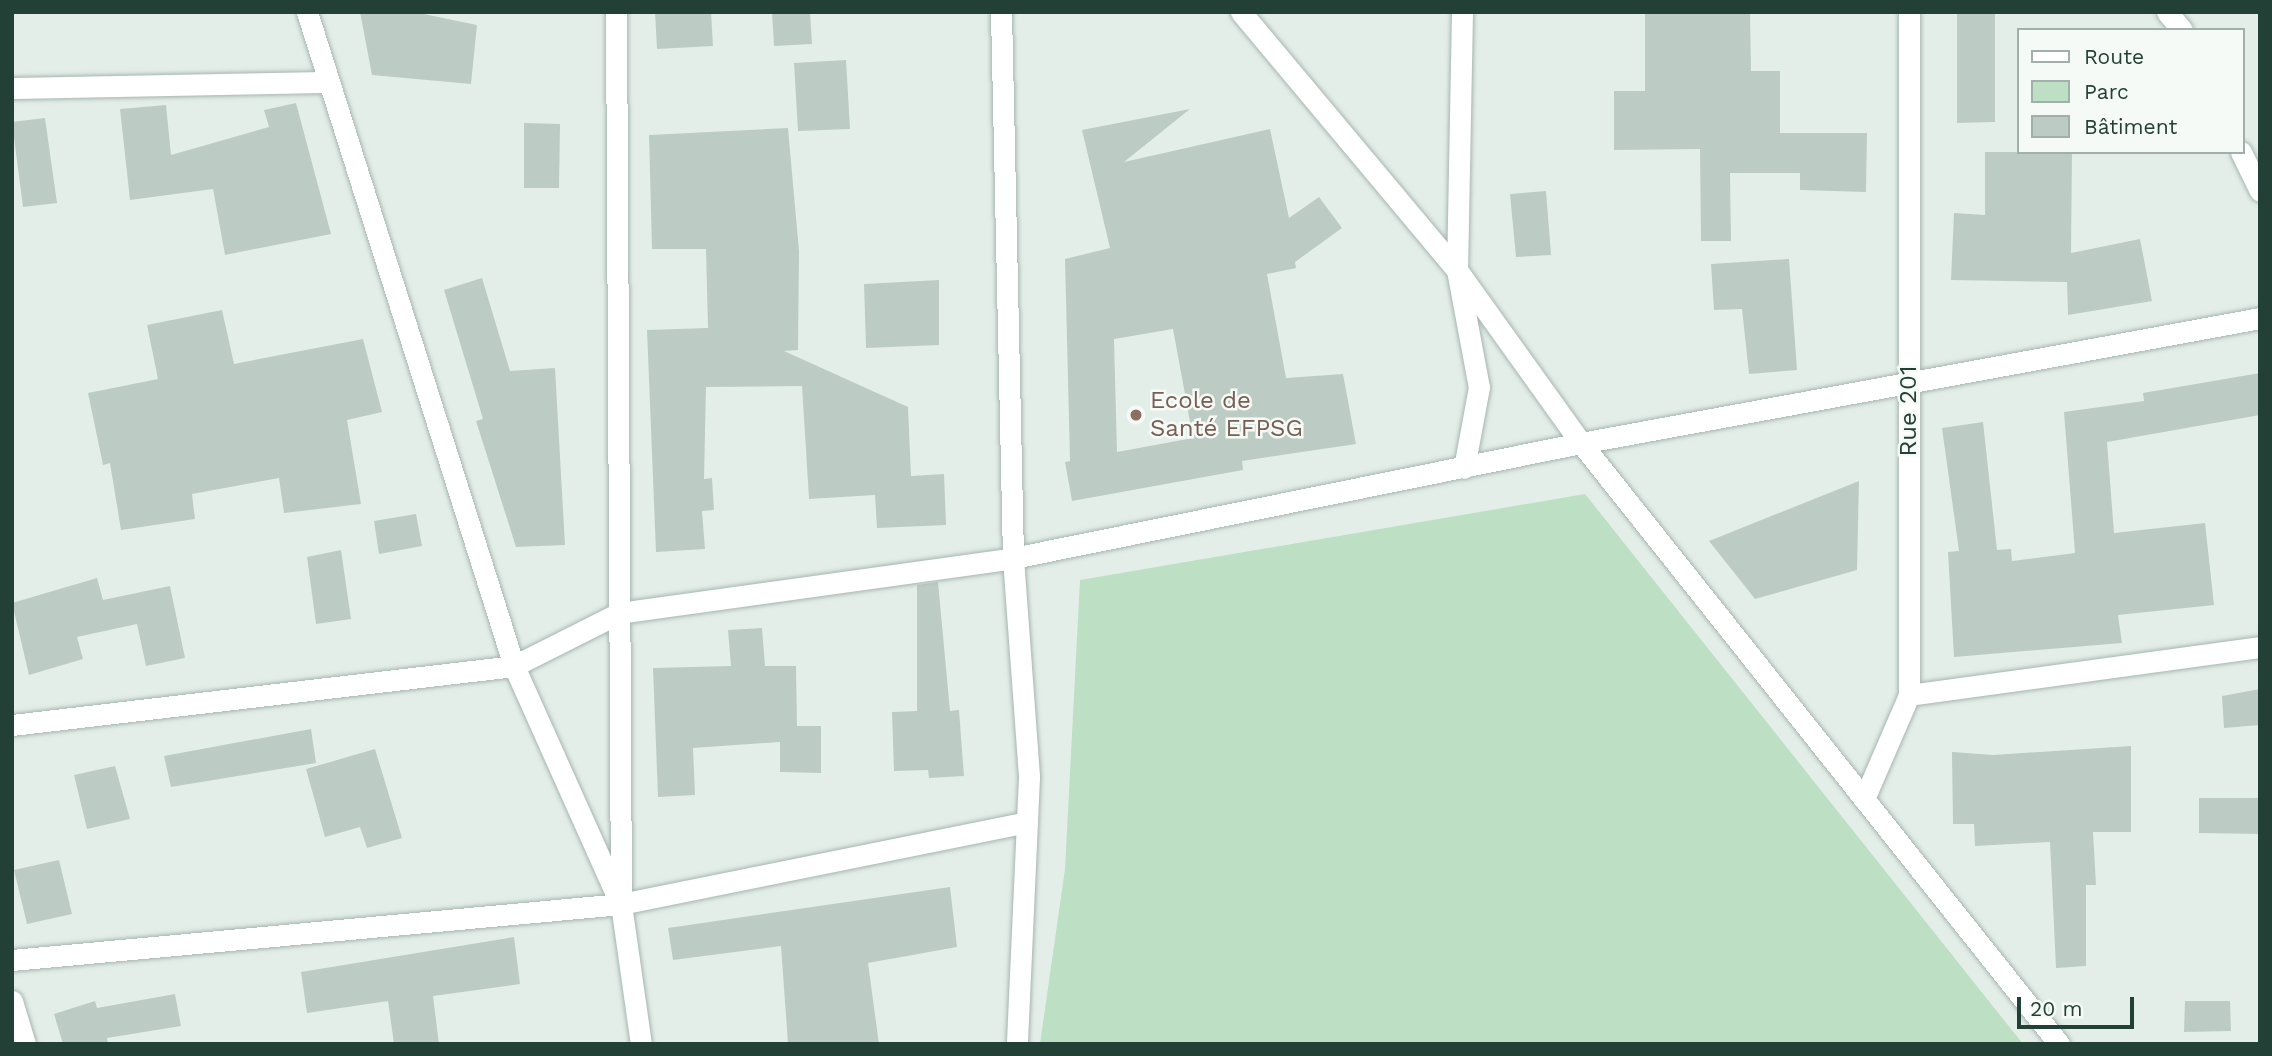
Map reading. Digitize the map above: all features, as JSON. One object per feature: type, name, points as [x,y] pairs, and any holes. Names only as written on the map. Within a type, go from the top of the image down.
[{"type":"street","points":[[307,12],[326,82],[514,666],[621,904]]},
{"type":"street","points":[[616,12],[621,904],[642,1044]]},
{"type":"street","points":[[1001,12],[1013,558],[1026,822],[1017,1044]]},
{"type":"street","points":[[1241,12],[1457,270],[1581,443],[2059,1044]]},
{"type":"street","points":[[1462,12],[1457,270],[1479,387],[1464,468]]},
{"type":"street","name":"Rue 201","points":[[1864,799],[1909,695],[1909,12]]},
{"type":"street","points":[[2167,12],[2180,28]]},
{"type":"street","points":[[12,88],[326,82]]},
{"type":"street","points":[[2242,154],[2260,191]]},
{"type":"street","points":[[12,725],[514,666],[619,614],[1013,558],[1581,443],[2260,318]]},
{"type":"street","points":[[1909,695],[2260,648]]},
{"type":"street","points":[[12,960],[621,904],[1026,822]]},
{"type":"street","points":[[12,1001],[25,1044]]},
{"type":"green space","points":[[1585,494],[2023,1044],[1040,1044],[1065,869],[1080,580]]},
{"type":"building","points":[[360,12],[414,12],[477,25],[471,84],[372,75]]},
{"type":"building","points":[[655,12],[711,12],[713,46],[657,49]]},
{"type":"building","points":[[772,12],[810,12],[812,44],[774,46]]},
{"type":"building","points":[[1645,12],[1750,12],[1751,71],[1780,71],[1780,133],[1867,133],[1866,192],[1800,190],[1800,173],[1730,173],[1731,241],[1701,241],[1700,149],[1614,150],[1614,91],[1645,91]]},
{"type":"building","points":[[1957,12],[1995,12],[1995,122],[1957,123]]},
{"type":"building","points":[[846,60],[850,129],[798,131],[794,63]]},
{"type":"building","points":[[296,103],[331,234],[225,255],[213,189],[130,200],[120,109],[166,105],[171,155],[269,127],[264,110]]},
{"type":"building","points":[[1190,109],[1124,162],[1270,129],[1289,218],[1319,197],[1342,228],[1295,262],[1296,268],[1267,274],[1286,378],[1343,374],[1356,444],[1242,461],[1243,470],[1072,501],[1065,462],[1070,461],[1065,259],[1110,248],[1082,130]],"holes":[[[1173,329],[1193,438],[1117,452],[1114,339]]]},
{"type":"building","points":[[45,118],[57,203],[23,207],[12,122]]},
{"type":"building","points":[[524,123],[560,124],[559,188],[524,188]]},
{"type":"building","points":[[788,128],[799,251],[798,350],[784,351],[908,407],[911,476],[944,474],[946,525],[877,528],[875,495],[809,499],[802,386],[706,387],[704,479],[712,478],[714,510],[702,511],[705,549],[656,552],[647,330],[708,328],[706,249],[652,249],[649,135]]},
{"type":"building","points":[[1985,152],[2072,154],[2071,253],[2140,239],[2152,301],[2068,315],[2067,282],[1951,280],[1954,213],[1985,215]]},
{"type":"building","points":[[1546,191],[1551,255],[1516,257],[1510,194]]},
{"type":"building","points":[[1789,259],[1797,370],[1749,374],[1742,309],[1714,310],[1711,264]]},
{"type":"building","points":[[482,278],[510,371],[555,368],[565,545],[516,547],[476,421],[483,419],[444,290]]},
{"type":"building","points":[[939,280],[939,345],[866,348],[864,284]]},
{"type":"building","points":[[222,310],[234,364],[363,339],[382,412],[347,420],[361,504],[284,513],[279,478],[192,494],[195,519],[121,530],[110,463],[103,465],[88,393],[158,379],[147,325]]},
{"type":"building","points":[[2260,373],[2260,415],[2107,442],[2114,533],[2205,523],[2214,605],[2118,615],[2122,643],[1954,657],[1948,552],[1959,551],[1942,428],[1983,422],[1997,550],[2011,549],[2012,561],[2075,553],[2064,412],[2144,401],[2143,393]]},
{"type":"building","points":[[1859,481],[1857,570],[1755,599],[1709,541]]},
{"type":"building","points":[[416,514],[422,546],[379,554],[374,521]]},
{"type":"building","points":[[341,550],[351,619],[316,624],[307,557]]},
{"type":"building","points":[[97,578],[103,600],[170,586],[185,658],[146,666],[137,624],[77,637],[83,659],[29,675],[12,603]]},
{"type":"building","points":[[938,582],[950,711],[959,710],[964,776],[929,778],[928,770],[894,771],[892,712],[917,711],[917,585]]},
{"type":"building","points":[[762,628],[765,666],[796,666],[797,726],[821,726],[821,773],[780,772],[780,742],[693,748],[695,795],[658,797],[653,668],[731,666],[728,630]]},
{"type":"building","points":[[2260,689],[2260,725],[2224,728],[2222,696]]},
{"type":"building","points":[[311,729],[316,763],[171,787],[164,756]]},
{"type":"building","points":[[2131,746],[2131,832],[2093,832],[2096,885],[2086,885],[2086,966],[2056,968],[2050,842],[1975,846],[1974,824],[1953,824],[1952,752],[1993,755]]},
{"type":"building","points":[[375,749],[402,838],[367,848],[360,827],[325,837],[306,769]]},
{"type":"building","points":[[115,766],[130,819],[87,829],[74,775]]},
{"type":"building","points":[[2199,798],[2260,798],[2260,834],[2199,833]]},
{"type":"building","points":[[59,860],[72,914],[27,924],[14,870]]},
{"type":"building","points":[[950,887],[957,947],[868,963],[879,1044],[788,1044],[781,946],[673,960],[668,928]]},
{"type":"building","points":[[514,937],[520,984],[433,996],[439,1044],[394,1044],[388,1001],[307,1013],[301,972]]},
{"type":"building","points":[[175,994],[181,1026],[107,1038],[108,1044],[63,1044],[54,1014],[95,1001],[97,1008]]},
{"type":"building","points":[[2185,1001],[2230,1001],[2231,1031],[2184,1032]]},
{"type":"place","name":"Ecole de Santé EFPSG","points":[[1136,415]]}]
